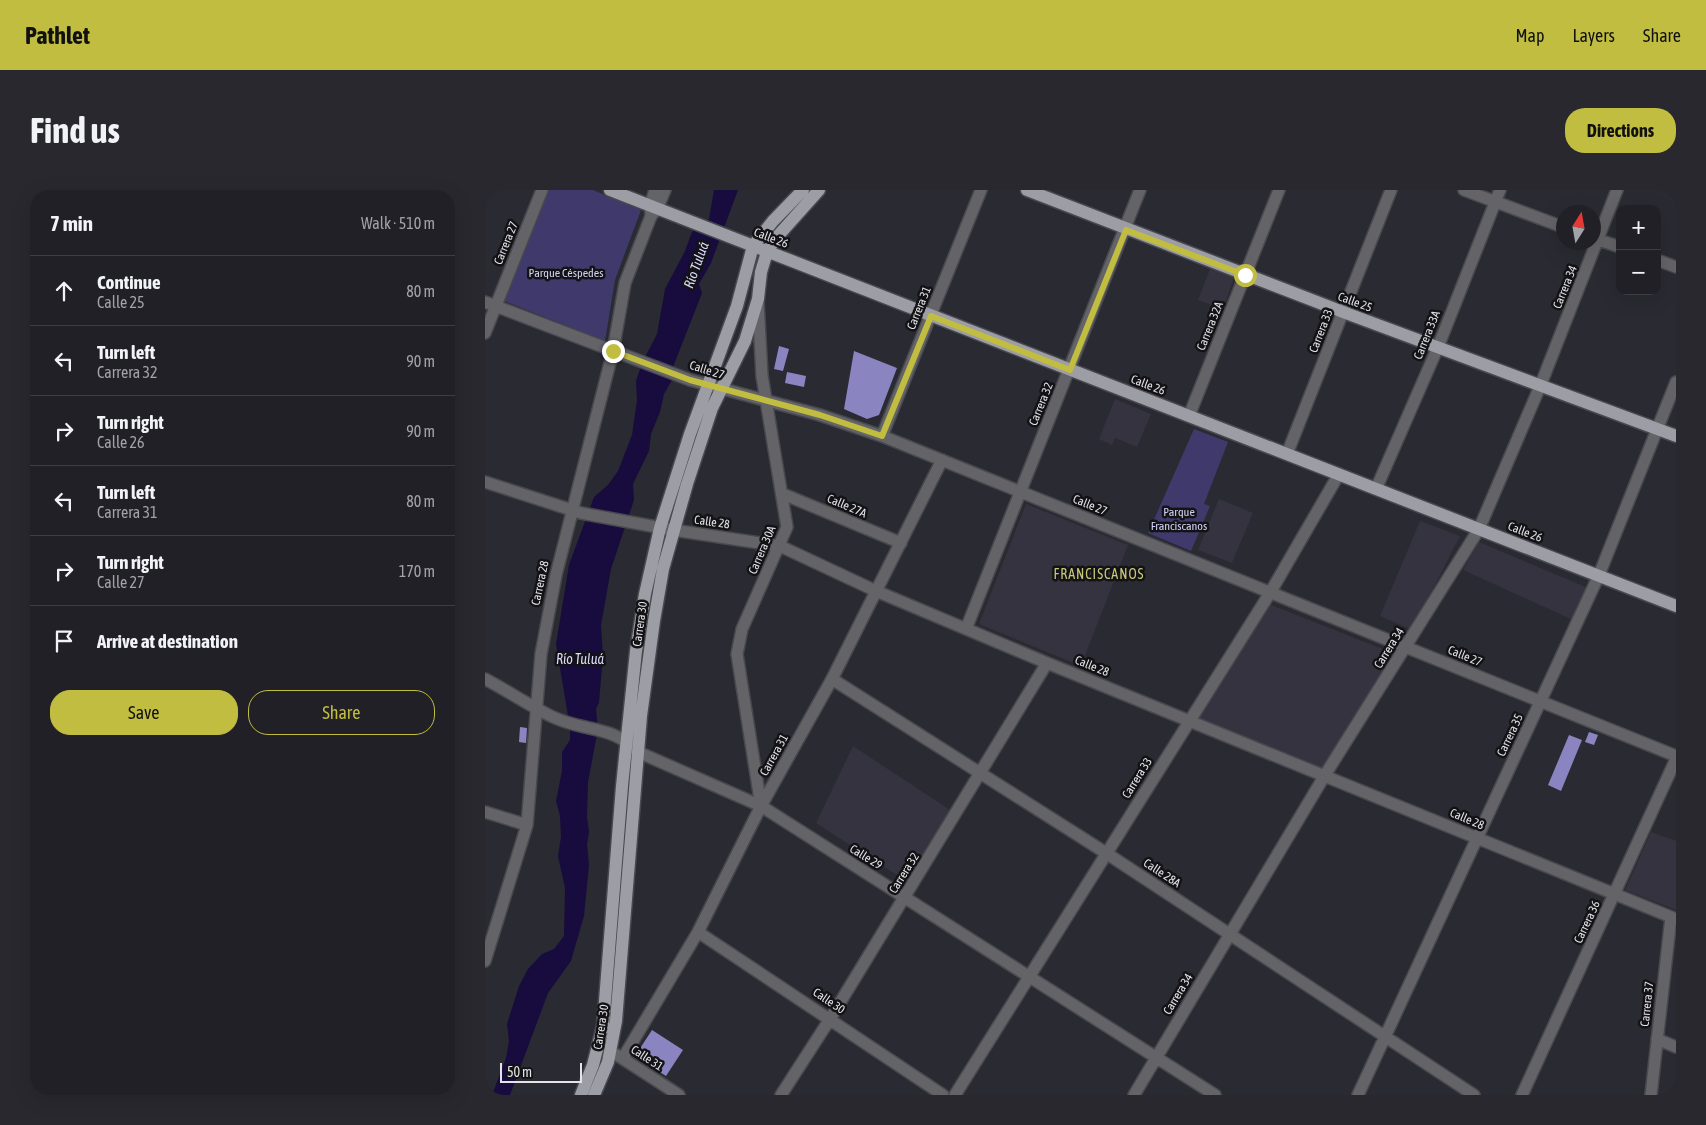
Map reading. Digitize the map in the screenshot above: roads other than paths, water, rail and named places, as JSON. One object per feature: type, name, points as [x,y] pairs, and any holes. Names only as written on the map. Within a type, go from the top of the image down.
[{"type":"main road","name":"Calle 26","points":[[610,190],[653,210],[753,246],[1676,606]]},
{"type":"main road","name":"Carrera 30","points":[[581,1095],[599,1045],[606,994],[627,740],[639,626],[660,528],[707,385],[737,306],[753,246],[773,221],[803,190]]},
{"type":"main road","name":"Carrera 30","points":[[594,1095],[617,1055],[620,989],[638,752],[656,603],[673,530],[712,408],[745,342],[758,299],[761,272],[767,252],[776,238],[819,190]]},
{"type":"main road","name":"Calle 25","points":[[1027,190],[1126,230],[1676,436]]},
{"type":"street","name":"Carrera 27","points":[[485,333],[490,304],[542,190]]},
{"type":"street","name":"Carrera 28","points":[[653,210],[655,190]]},
{"type":"street","name":"Carrera 28","points":[[485,961],[527,825],[543,638],[576,512],[613,351],[625,283],[653,210],[665,190]]},
{"type":"street","name":"Carrera 31","points":[[882,436],[981,190]]},
{"type":"street","name":"Carrera 32","points":[[966,629],[1126,230],[1140,190]]},
{"type":"street","name":"Carrera 32A","points":[[1189,416],[1279,190]]},
{"type":"street","name":"Carrera 33","points":[[1287,454],[1391,190]]},
{"type":"street","points":[[1464,190],[1556,224]]},
{"type":"street","name":"Carrera 33A","points":[[1376,489],[1438,347],[1500,190]]},
{"type":"street","name":"Carrera 34","points":[[1601,227],[1617,190]]},
{"type":"street","points":[[1601,241],[1616,246]]},
{"type":"street","name":"Carrera 34","points":[[1134,1095],[1325,775],[1479,529],[1541,384],[1592,250]]},
{"type":"street","points":[[1661,261],[1676,267]]},
{"type":"street","name":"Carrera 30A","points":[[758,299],[761,361],[787,527],[745,623],[737,654],[761,806]]},
{"type":"street","name":"Calle 27","points":[[490,304],[690,380],[820,415],[882,436],[1676,757]]},
{"type":"street","name":"Carrera 35","points":[[1358,1095],[1383,1036],[1599,576],[1676,382]]},
{"type":"street","name":"Carrera 31","points":[[617,1055],[698,932],[761,806],[832,679],[942,460]]},
{"type":"street","name":"Carrera 33","points":[[955,1095],[1031,978],[1106,853],[1271,593],[1339,474]]},
{"type":"street","name":"Calle 28","points":[[485,482],[576,512],[660,528],[780,546],[877,591],[1047,663],[1673,918]]},
{"type":"street","name":"Calle 27A","points":[[783,494],[901,543]]},
{"type":"street","name":"Carrera 32","points":[[781,1095],[905,898],[1047,663]]},
{"type":"street","name":"Calle 29","points":[[485,679],[555,718],[603,731],[627,740],[638,752],[761,806],[1215,1095]]},
{"type":"street","name":"Calle 28A","points":[[832,679],[1106,853],[1474,1095]]},
{"type":"street","name":"Carrera 36","points":[[1522,1095],[1676,757]]},
{"type":"street","points":[[485,812],[527,825]]},
{"type":"street","name":"Carrera 37","points":[[1651,1095],[1673,918]]},
{"type":"street","name":"Calle 30","points":[[698,932],[943,1095]]},
{"type":"street","points":[[1657,1039],[1676,1047]]},
{"type":"street","name":"Calle 31","points":[[599,1045],[679,1095]]},
{"type":"water","name":"Río Tuluá","points":[[714,190],[738,190],[711,263],[699,284],[702,293],[673,367],[675,375],[664,394],[660,412],[651,434],[649,451],[633,484],[634,500],[611,569],[601,625],[603,656],[599,702],[596,709],[598,729],[588,782],[587,817],[589,832],[587,844],[589,865],[584,916],[571,961],[548,993],[510,1095],[492,1095],[506,1058],[509,1041],[507,1024],[519,986],[528,969],[542,954],[554,949],[564,936],[565,888],[558,856],[561,837],[560,816],[556,801],[562,771],[562,752],[570,740],[570,728],[556,644],[569,565],[594,497],[608,485],[618,471],[632,435],[637,400],[636,381],[642,363],[657,334],[665,289],[685,251],[692,232],[709,219]]},
{"type":"district","name":"FRANCISCANOS","points":[[1099,574]]},
{"type":"park label","name":"Parque Céspedes","points":[[566,273]]},
{"type":"park label","name":"Parque Franciscanos","points":[[1179,519]]}]
